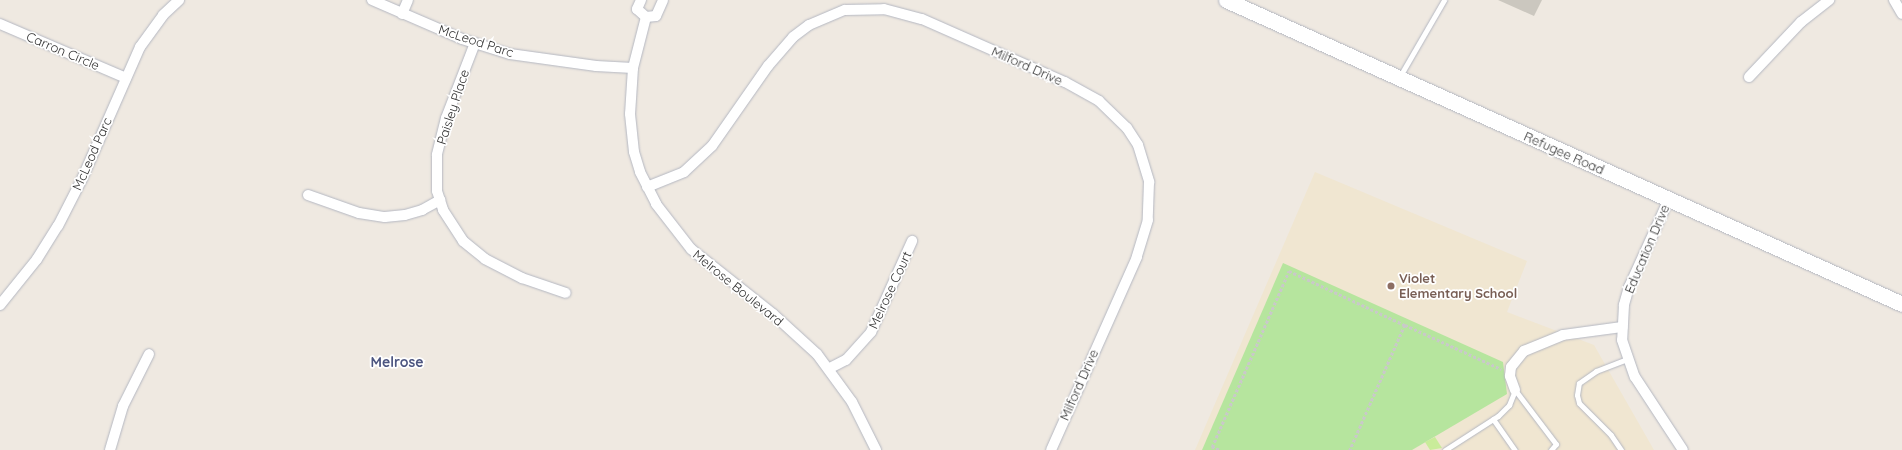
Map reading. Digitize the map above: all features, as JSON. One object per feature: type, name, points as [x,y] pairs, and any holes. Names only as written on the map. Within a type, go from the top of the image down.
[{"type":"main road","name":"Refugee Road","points":[[1226,0],[1902,304]]},
{"type":"street","name":"McLeod Parc","points":[[0,305],[37,259],[58,226],[82,179],[126,78],[151,31],[179,0]]},
{"type":"street","name":"McLeod Parc","points":[[372,0],[402,14],[475,43],[510,54],[596,66],[633,68]]},
{"type":"street","points":[[402,14],[408,0]]},
{"type":"street","points":[[641,0],[637,10],[646,17],[656,16],[663,0]]},
{"type":"street","points":[[1749,77],[1792,31],[1829,0]]},
{"type":"street","points":[[1894,0],[1902,14]]},
{"type":"street","name":"Milford Drive","points":[[647,187],[684,172],[712,146],[768,66],[793,37],[814,22],[845,10],[884,9],[922,19],[1065,82],[1099,101],[1127,128],[1140,150],[1149,182],[1148,220],[1137,257],[1051,450]]},
{"type":"street","name":"Melrose Boulevard","points":[[646,17],[633,68],[630,94],[631,134],[638,165],[647,187],[669,224],[690,249],[791,330],[830,368],[852,402],[876,450]]},
{"type":"street","name":"Carron Circle","points":[[0,24],[126,78]]},
{"type":"street","name":"Paisley Place","points":[[475,43],[441,135],[436,172],[440,200],[452,227],[476,253],[507,271],[566,293]]},
{"type":"street","points":[[308,195],[359,213],[385,217],[405,215],[440,200]]},
{"type":"street","name":"Education Drive","points":[[1669,200],[1631,282],[1622,327],[1622,340],[1627,359],[1636,377],[1683,450]]},
{"type":"street","name":"Melrose Court","points":[[830,368],[846,360],[871,332],[912,241]]},
{"type":"street","points":[[1515,390],[1510,376],[1511,367],[1524,351],[1563,335],[1622,327]]},
{"type":"street","points":[[110,450],[123,406],[149,354]]},
{"type":"lane","points":[[1398,78],[1444,0]]},
{"type":"lane","points":[[1621,450],[1611,435],[1579,403],[1577,396],[1579,383],[1596,371],[1627,359]]},
{"type":"lane","points":[[1446,450],[1494,419],[1509,405],[1515,390]]},
{"type":"lane","points":[[1515,390],[1556,444],[1551,450]]},
{"type":"lane","points":[[1494,419],[1515,450]]},
{"type":"path","points":[[1219,450],[1212,447],[1289,271],[1504,370]]},
{"type":"path","points":[[1350,450],[1405,325]]},
{"type":"shaded area","name":"Violet Elementary School","points":[[1315,172],[1527,261],[1507,312],[1594,345],[1654,450],[1195,450]]},
{"type":"green space","points":[[1283,263],[1503,362],[1507,394],[1412,450],[1202,450]]},
{"type":"green space","points":[[1435,437],[1442,448],[1430,450],[1425,442]]},
{"type":"building","points":[[1498,0],[1542,0],[1534,16]]},
{"type":"place","name":"Violet Elementary School","points":[[1391,286]]},
{"type":"district","name":"Melrose","points":[[397,362]]}]
